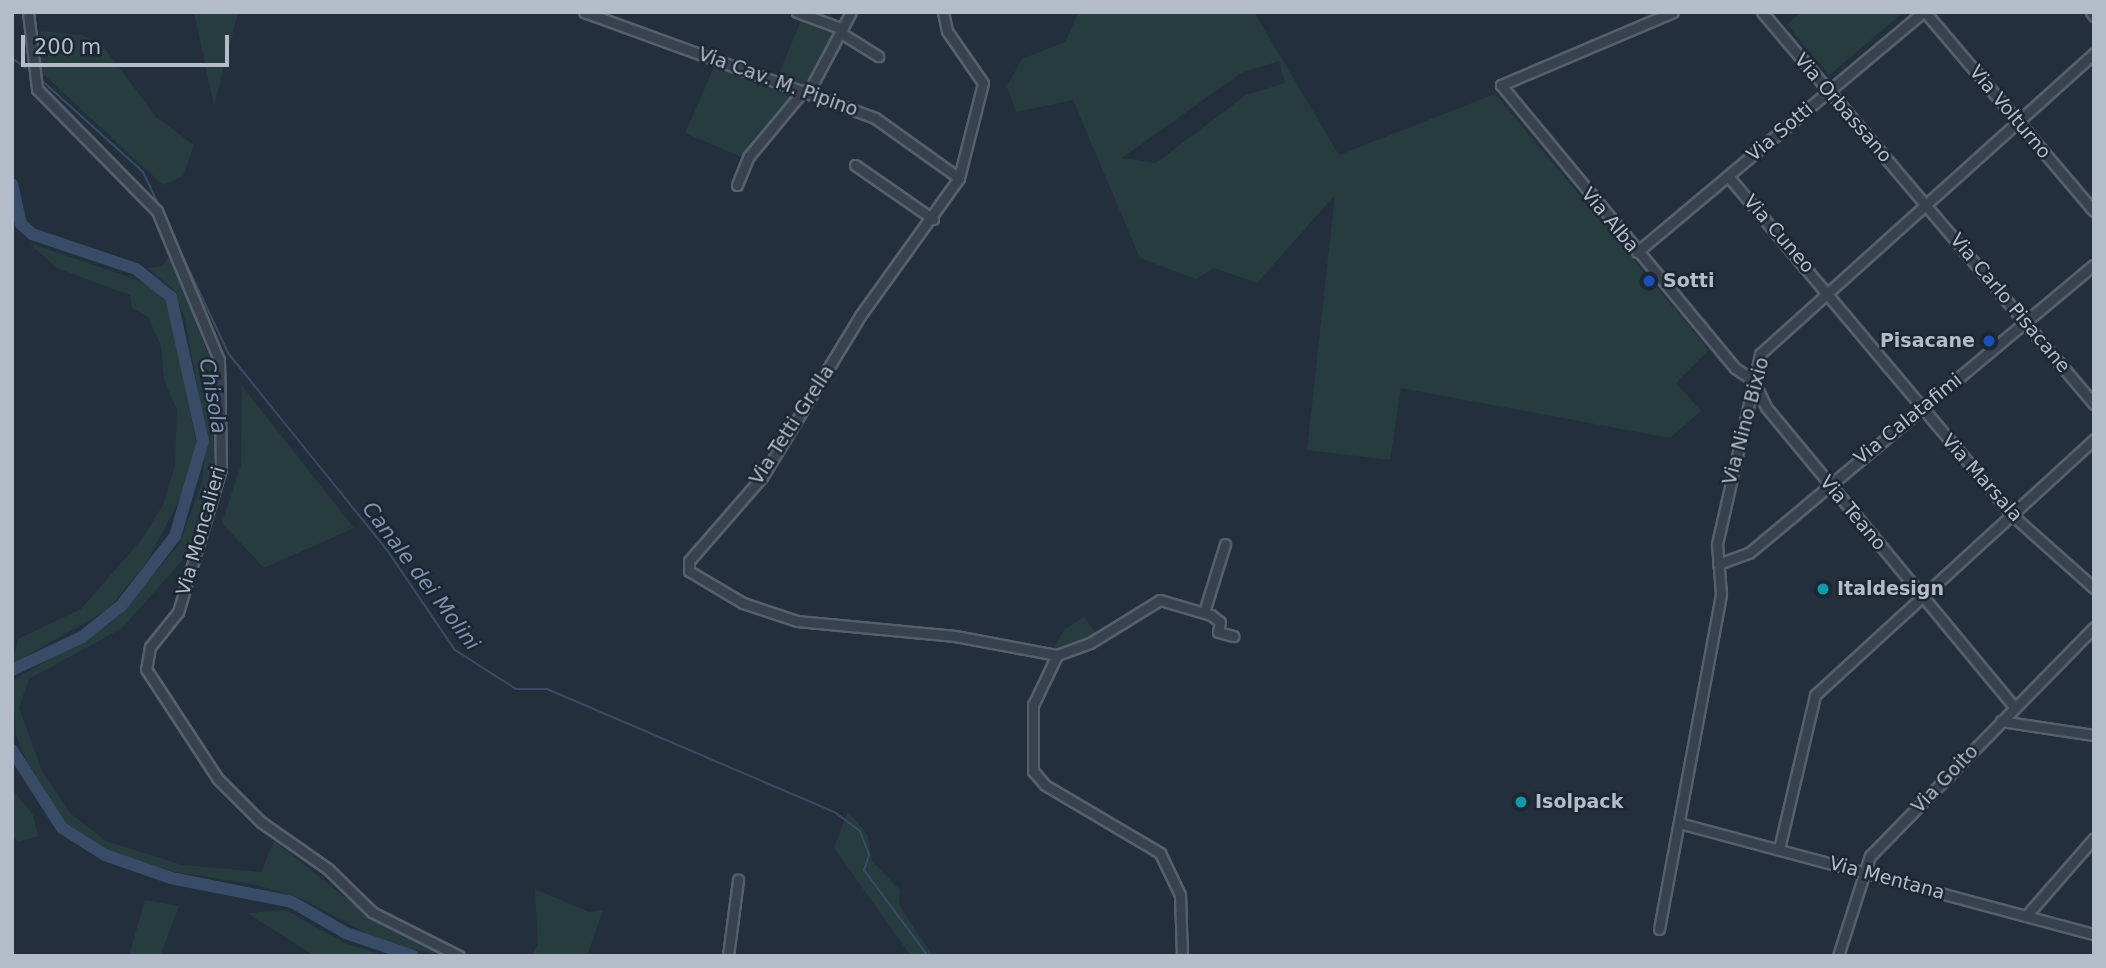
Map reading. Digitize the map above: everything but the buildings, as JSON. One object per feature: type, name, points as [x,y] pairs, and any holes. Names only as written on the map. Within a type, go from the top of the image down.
[{"type":"street","name":"Via Moncalieri","points":[[28,12],[37,89],[157,211],[219,360],[218,482],[178,612],[150,647],[146,669],[218,779],[261,822],[328,869],[372,912],[459,956]]},
{"type":"street","name":"Via Cav. M. Pipino","points":[[584,12],[807,90],[875,118],[959,178]]},
{"type":"street","points":[[797,12],[842,31],[877,56]]},
{"type":"street","points":[[737,185],[749,156],[807,90],[842,31],[850,12]]},
{"type":"street","name":"Via Tetti Grella","points":[[943,12],[947,31],[983,83],[959,178],[933,219],[860,316],[762,477],[687,568],[743,603],[797,621],[955,636],[1057,655]]},
{"type":"street","name":"Via Alba","points":[[1673,12],[1501,85],[1735,368],[1753,380]]},
{"type":"street","name":"Via Orbassano","points":[[1762,12],[1925,203]]},
{"type":"street","name":"Via Sotti","points":[[1637,252],[1924,12]]},
{"type":"street","name":"Via Volturno","points":[[1924,12],[2094,211]]},
{"type":"street","name":"Via Nino Bixio","points":[[1659,929],[1721,593],[1718,564],[1732,463],[1760,355],[2094,53]]},
{"type":"street","points":[[855,165],[933,219]]},
{"type":"street","name":"Via Cuneo","points":[[1728,176],[1829,293]]},
{"type":"street","name":"Via Carlo Pisacane","points":[[1925,203],[2094,404]]},
{"type":"street","name":"Via Calatafimi","points":[[1718,564],[1738,561],[2094,265]]},
{"type":"street","name":"Via Marsala","points":[[1829,293],[1921,408],[2012,515],[2094,588]]},
{"type":"street","name":"Via Teano","points":[[1753,380],[1766,407],[2014,707]]},
{"type":"street","points":[[1779,849],[1815,695],[1924,598],[2094,439]]},
{"type":"street","points":[[1204,612],[1225,544]]},
{"type":"street","points":[[1182,956],[1180,895],[1160,853],[1045,785],[1033,772],[1033,705],[1057,655],[1090,643],[1160,600],[1204,612],[1220,622],[1218,632],[1233,636]]},
{"type":"street","name":"Via Goito","points":[[1838,956],[1862,870],[2014,707],[2094,627]]},
{"type":"street","points":[[2001,721],[2094,735]]},
{"type":"street","name":"Via Mentana","points":[[1679,823],[2094,934]]},
{"type":"street","points":[[2026,916],[2094,838]]},
{"type":"street","points":[[728,956],[737,880]]},
{"type":"green space","points":[[194,12],[238,12],[214,106]]},
{"type":"green space","points":[[1079,12],[1254,12],[1339,155],[1495,94],[1709,350],[1676,383],[1701,411],[1670,438],[1401,388],[1390,460],[1307,450],[1335,195],[1257,283],[1214,268],[1196,279],[1140,258],[1073,100],[1016,112],[1007,86],[1022,59],[1065,42]],"holes":[[[1279,61],[1285,83],[1246,95],[1156,163],[1122,158],[1241,73]]]},
{"type":"green space","points":[[1802,12],[1904,12],[1829,75],[1787,24]]},
{"type":"green space","points":[[802,18],[836,32],[809,89],[778,76]]},
{"type":"green space","points":[[41,31],[82,35],[103,46],[156,117],[194,145],[183,176],[163,185],[41,72]]},
{"type":"green space","points":[[715,65],[796,95],[744,158],[685,133]]},
{"type":"green space","points":[[29,243],[149,284],[170,306],[197,448],[189,481],[148,560],[108,610],[12,664],[18,639],[81,609],[142,539],[163,505],[175,466],[177,410],[164,380],[161,346],[148,317],[132,308],[130,295],[57,268]]},
{"type":"green space","points":[[171,254],[217,379],[215,473],[188,554],[122,628],[29,679],[19,708],[42,771],[70,813],[106,841],[182,865],[261,872],[274,841],[370,917],[446,956],[383,942],[302,899],[257,885],[170,871],[102,849],[69,829],[38,790],[16,735],[12,681],[111,623],[179,545],[202,482],[207,440],[185,319],[174,290],[148,268],[162,266]]},
{"type":"green space","points":[[242,386],[354,528],[264,568],[222,523],[241,465]]},
{"type":"green space","points":[[1084,617],[1097,635],[1051,652],[1064,630]]},
{"type":"green space","points":[[12,789],[33,815],[38,836],[18,842],[12,835]]},
{"type":"green space","points":[[848,811],[868,836],[872,861],[900,890],[899,905],[933,956],[911,956],[834,848]]},
{"type":"green space","points":[[535,889],[589,912],[603,910],[587,956],[531,956],[538,945]]},
{"type":"green space","points":[[145,900],[179,906],[160,956],[129,956]]},
{"type":"green space","points":[[286,910],[344,943],[386,956],[315,956],[247,913]]},
{"type":"waterway","name":"Canale dei Molini","points":[[12,58],[26,68]]},
{"type":"waterway","name":"Canale dei Molini","points":[[39,78],[143,172],[228,353],[387,550],[455,650],[516,689],[547,689],[836,813],[860,831],[869,855],[864,870],[928,956]]},
{"type":"waterway","name":"Chisola","points":[[12,184],[21,224],[32,234],[136,269],[171,297],[203,441],[175,536],[121,606],[82,637],[12,670]]},
{"type":"waterway","name":"Chisola","points":[[12,750],[62,828],[105,855],[171,878],[292,902],[346,933],[413,956]]},
{"type":"place","name":"Sotti","points":[[1649,281]]},
{"type":"place","name":"Pisacane","points":[[1989,341]]},
{"type":"place","name":"Italdesign","points":[[1823,589]]},
{"type":"place","name":"Isolpack","points":[[1521,802]]}]
